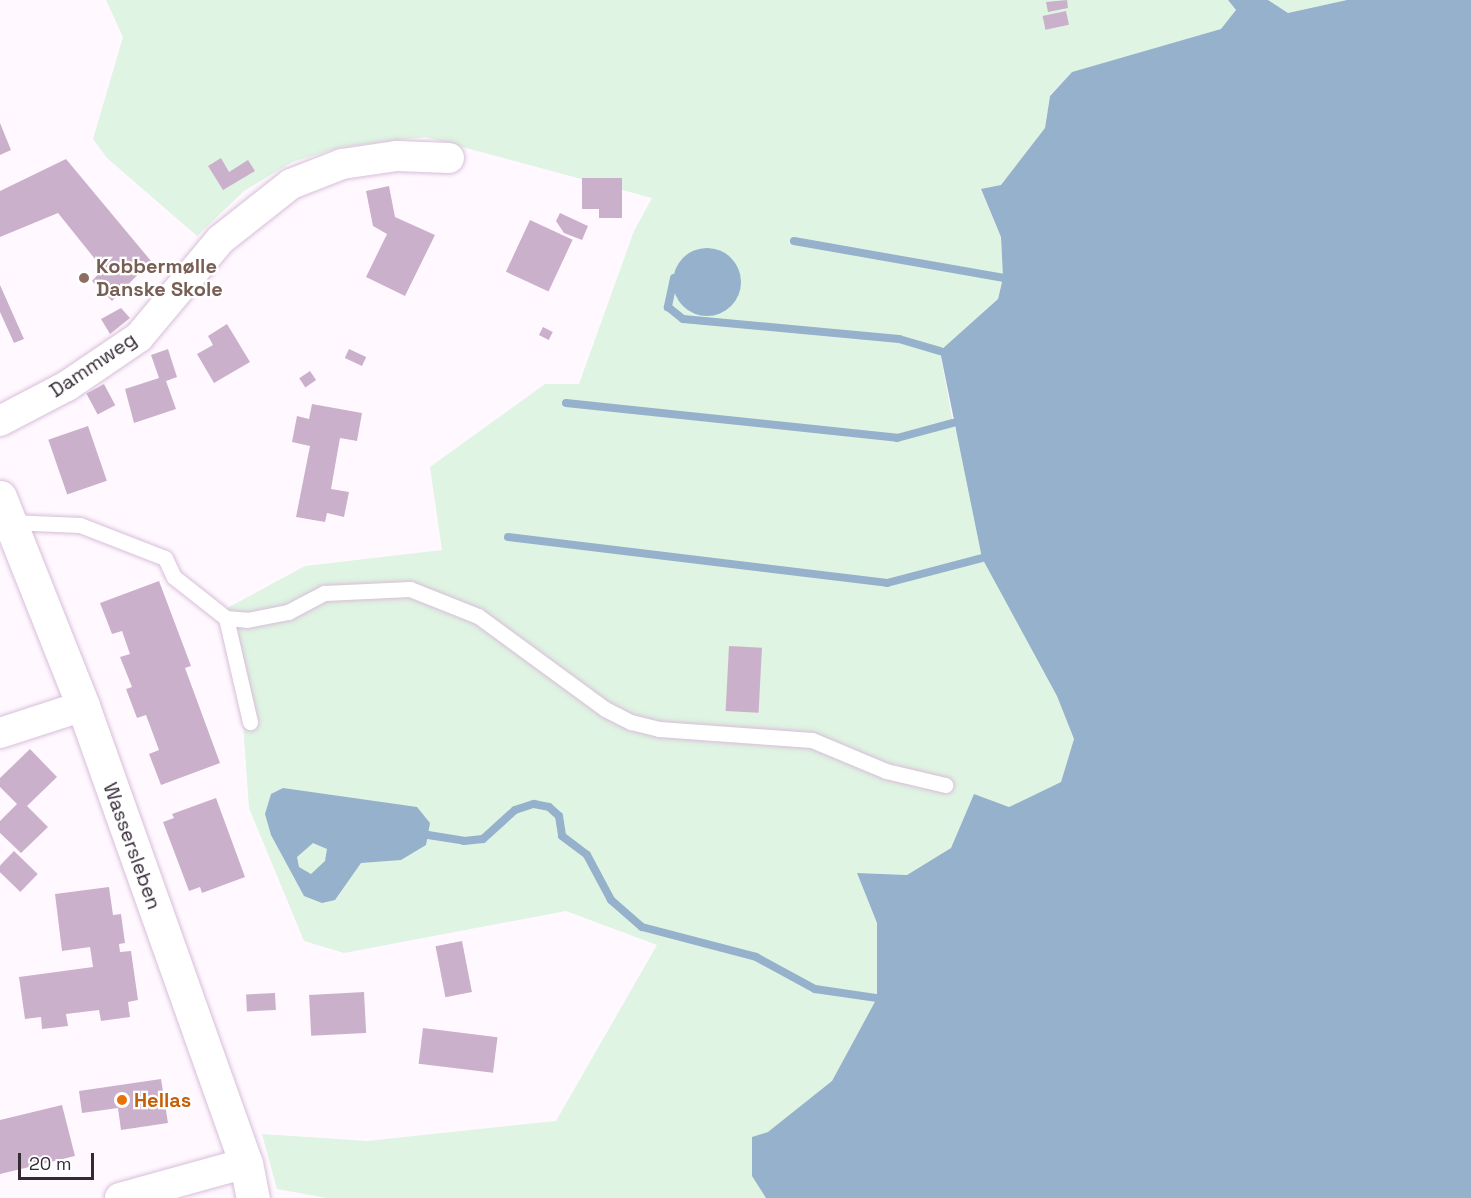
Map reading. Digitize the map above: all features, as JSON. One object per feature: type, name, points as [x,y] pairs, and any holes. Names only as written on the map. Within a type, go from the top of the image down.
[{"type":"street","name":"Dammweg","points":[[0,421],[67,386],[139,337],[220,240],[291,184],[342,164],[397,156],[449,158]]},
{"type":"street","name":"Wassersleben","points":[[5,509],[83,706],[246,1163],[253,1198]]},
{"type":"street","points":[[0,733],[83,706]]},
{"type":"street","points":[[120,1198],[246,1163]]},
{"type":"lane","points":[[5,509],[80,525],[165,558],[174,577],[226,618],[247,620],[288,612],[324,593],[410,589],[478,616],[606,709],[631,722],[659,729],[812,740],[886,771],[945,785]]},
{"type":"lane","points":[[226,618],[250,722]]},
{"type":"green space","points":[[106,0],[1228,0],[1236,10],[1222,29],[1072,72],[1050,95],[1045,128],[1001,186],[981,190],[1001,237],[1003,278],[998,299],[940,352],[953,423],[1074,739],[1061,782],[1009,807],[974,794],[951,848],[907,875],[857,873],[877,923],[877,998],[832,1081],[820,1198],[326,1198],[277,1189],[262,1134],[367,1141],[556,1121],[657,945],[566,911],[344,953],[304,941],[249,808],[243,724],[218,613],[305,566],[442,550],[430,467],[545,384],[579,384],[634,231],[652,198],[425,137],[342,147],[292,162],[244,191],[197,236],[107,158],[93,139],[123,37]]},
{"type":"green space","points":[[1268,0],[1347,0],[1288,13]]},
{"type":"water","points":[[1228,0],[1268,0],[1288,13],[1347,0],[1471,0],[1471,1198],[766,1198],[752,1176],[752,1137],[768,1132],[832,1081],[877,998],[877,923],[857,873],[907,875],[951,848],[974,794],[1009,807],[1061,782],[1074,739],[1057,696],[982,558],[940,351],[998,299],[1003,278],[1001,237],[981,189],[1001,185],[1045,128],[1050,96],[1072,72],[1221,29],[1236,10]]},
{"type":"water","points":[[700,248],[714,248],[726,253],[736,263],[741,282],[736,301],[726,311],[714,316],[700,316],[688,311],[678,301],[673,289],[673,275],[678,263],[688,253]]},
{"type":"water","points":[[283,788],[417,807],[430,823],[426,845],[401,860],[361,863],[335,900],[322,903],[304,896],[271,835],[265,814],[271,794]],"holes":[[[313,843],[327,849],[325,861],[311,874],[299,867],[297,857]]]},
{"type":"building","points":[[1067,0],[1068,8],[1048,12],[1046,2]]},
{"type":"building","points":[[1066,11],[1069,25],[1045,30],[1043,16]]},
{"type":"building","points":[[0,123],[11,150],[0,155]]},
{"type":"building","points":[[221,158],[229,172],[248,160],[255,171],[223,190],[208,166]]},
{"type":"building","points":[[66,159],[151,261],[112,301],[92,281],[103,269],[58,213],[0,237],[0,191]]},
{"type":"building","points":[[582,178],[622,178],[622,218],[599,218],[599,209],[582,209]]},
{"type":"building","points":[[389,186],[395,217],[435,235],[405,296],[366,277],[387,234],[373,226],[366,191]]},
{"type":"building","points":[[560,213],[588,226],[582,240],[564,233],[556,221]]},
{"type":"building","points":[[530,220],[573,240],[549,292],[506,272]]},
{"type":"building","points":[[0,285],[24,339],[14,343],[0,312]]},
{"type":"building","points":[[121,308],[130,318],[110,334],[101,319]]},
{"type":"building","points":[[227,324],[250,362],[214,383],[197,354],[213,345],[208,336]]},
{"type":"building","points":[[543,327],[553,332],[549,340],[539,335]]},
{"type":"building","points":[[168,349],[177,377],[166,381],[176,409],[134,423],[125,389],[159,378],[151,355]]},
{"type":"building","points":[[349,349],[366,357],[362,366],[345,358]]},
{"type":"building","points":[[310,371],[316,380],[305,387],[299,378]]},
{"type":"building","points":[[104,384],[115,405],[98,415],[86,393]]},
{"type":"building","points":[[312,404],[362,413],[357,441],[340,438],[331,489],[349,492],[344,517],[327,513],[325,522],[296,517],[310,446],[292,442],[297,416],[309,419]]},
{"type":"building","points":[[88,426],[107,481],[67,495],[48,440]]},
{"type":"building","points":[[159,581],[191,666],[185,668],[220,763],[161,785],[149,754],[159,750],[146,715],[137,718],[126,689],[132,687],[120,657],[130,654],[122,631],[112,634],[100,603]]},
{"type":"building","points":[[729,646],[762,648],[759,713],[726,711]]},
{"type":"building","points":[[30,749],[57,777],[27,806],[48,827],[21,853],[0,833],[0,821],[17,804],[0,787],[0,778]]},
{"type":"building","points":[[216,798],[245,877],[202,893],[200,887],[189,891],[163,822],[174,818],[172,814]]},
{"type":"building","points":[[14,851],[38,874],[20,892],[0,872],[0,865]]},
{"type":"building","points":[[109,887],[113,915],[121,914],[125,943],[119,944],[120,952],[131,951],[138,1000],[128,1002],[130,1017],[101,1021],[99,1010],[66,1014],[68,1026],[42,1029],[41,1017],[25,1019],[19,977],[93,967],[90,947],[62,951],[55,894]]},
{"type":"building","points":[[462,941],[472,992],[445,997],[435,946]]},
{"type":"building","points":[[364,992],[366,1033],[311,1036],[309,995]]},
{"type":"building","points":[[275,993],[276,1010],[247,1011],[246,995]]},
{"type":"building","points":[[423,1028],[497,1037],[493,1073],[419,1064]]},
{"type":"building","name":"Hellas","points":[[161,1079],[168,1123],[121,1130],[118,1108],[82,1113],[79,1091]]},
{"type":"building","points":[[62,1105],[75,1156],[0,1174],[0,1120]]},
{"type":"waterway","points":[[794,241],[1003,278]]},
{"type":"waterway","points":[[674,278],[668,307],[683,319],[899,339],[940,351]]},
{"type":"waterway","points":[[566,403],[897,438],[953,423]]},
{"type":"waterway","points":[[508,537],[887,583],[982,558]]},
{"type":"waterway","points":[[428,835],[464,841],[483,839],[515,810],[534,804],[549,807],[559,816],[562,836],[587,855],[611,900],[642,927],[756,957],[815,989],[877,998]]},
{"type":"place","name":"Kobbermølle Danske Skole","points":[[84,278]]},
{"type":"place","name":"Hellas","points":[[122,1100]]}]
